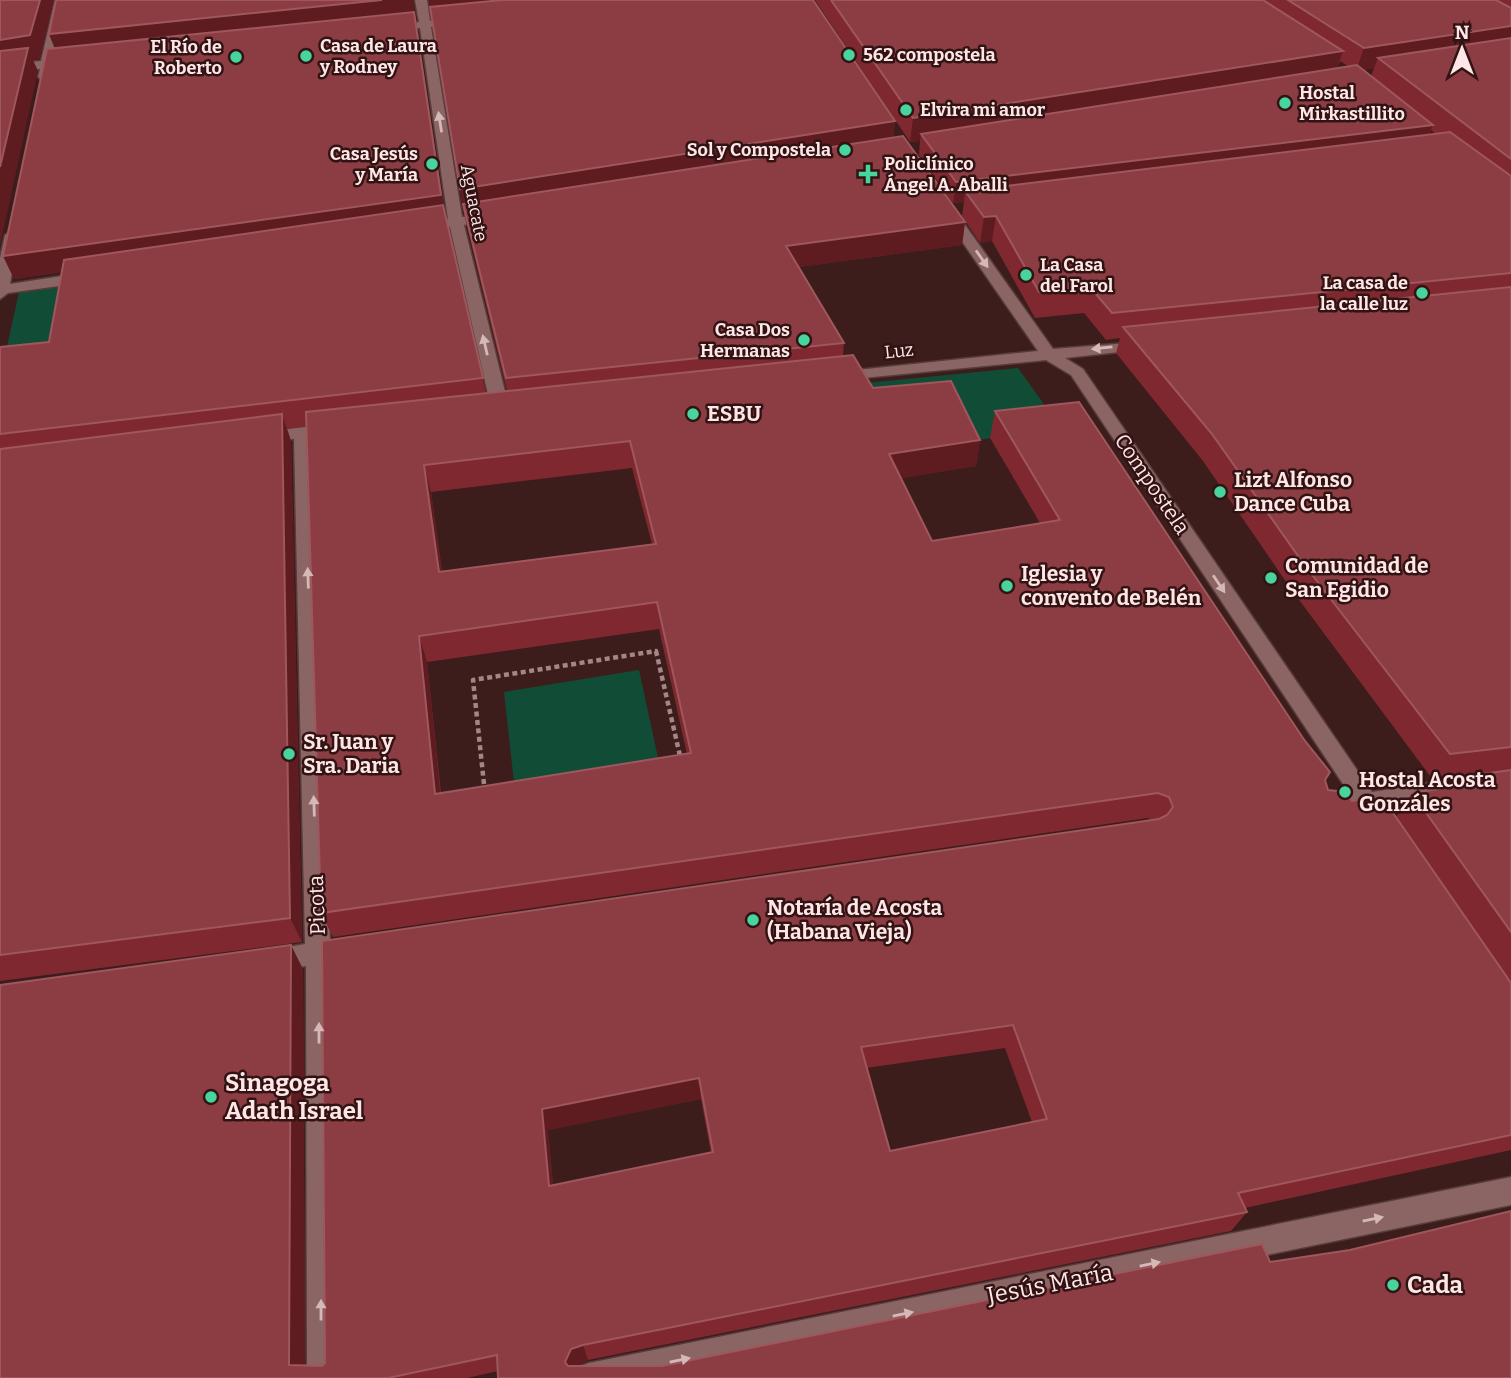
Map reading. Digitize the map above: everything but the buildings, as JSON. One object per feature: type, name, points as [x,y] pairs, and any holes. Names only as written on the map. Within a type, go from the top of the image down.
[{"type":"street","points":[[41,91],[61,0]]},
{"type":"street","name":"Aguacate","points":[[421,0],[456,222],[501,412]]},
{"type":"street","points":[[370,30],[478,19]]},
{"type":"street","points":[[0,69],[87,61]]},
{"type":"street","name":"Compostela","points":[[950,207],[1048,354],[1077,372],[1396,846]]},
{"type":"street","points":[[401,230],[511,214]]},
{"type":"street","points":[[14,224],[0,291],[97,276]]},
{"type":"street","name":"Luz","points":[[819,379],[1164,342]]},
{"type":"street","points":[[248,439],[356,427]]},
{"type":"street","name":"Picota","points":[[303,432],[318,953],[322,1378]]},
{"type":"street","points":[[1334,806],[1462,788]]},
{"type":"street","points":[[249,962],[374,945]]},
{"type":"street","name":"Jesús María","points":[[589,1378],[1511,1191]]},
{"type":"path","points":[[656,651],[683,769],[486,803],[473,680],[656,651]]},
{"type":"green space","points":[[76,284],[61,368],[1,375],[19,292]]},
{"type":"green space","points":[[1018,368],[1061,428],[964,442],[815,388]]},
{"type":"green space","points":[[639,670],[658,758],[514,782],[504,692]]},
{"type":"place","name":"562 compostela","points":[[849,55]]},
{"type":"place","name":"Casa de Laura y Rodney","points":[[306,56]]},
{"type":"place","name":"El Río de Roberto","points":[[236,57]]},
{"type":"place","name":"Hostal Mirkastillito","points":[[1285,103]]},
{"type":"place","name":"Elvira mi amor","points":[[906,110]]},
{"type":"place","name":"Sol y Compostela","points":[[845,150]]},
{"type":"place","name":"Casa Jesús y María","points":[[432,164]]},
{"type":"place","name":"Policlínico Ángel A. Aballi","points":[[868,174]]},
{"type":"place","name":"La Casa del Farol","points":[[1026,275]]},
{"type":"place","name":"La casa de la calle luz","points":[[1422,293]]},
{"type":"place","name":"Casa Dos Hermanas","points":[[804,340]]},
{"type":"place","name":"ESBU","points":[[693,414]]},
{"type":"place","name":"Lizt Alfonso Dance Cuba","points":[[1220,492]]},
{"type":"place","name":"Comunidad de San Egidio","points":[[1271,578]]},
{"type":"place","name":"Iglesia y convento de Belén","points":[[1007,586]]},
{"type":"place","name":"Sr. Juan y Sra. Daria","points":[[289,754]]},
{"type":"place","name":"Hostal Acosta Gonzáles","points":[[1345,792]]},
{"type":"place","name":"Notaría de Acosta (Habana Vieja)","points":[[753,920]]},
{"type":"place","name":"Sinagoga Adath Israel","points":[[211,1097]]},
{"type":"place","name":"Cada","points":[[1393,1285]]}]
